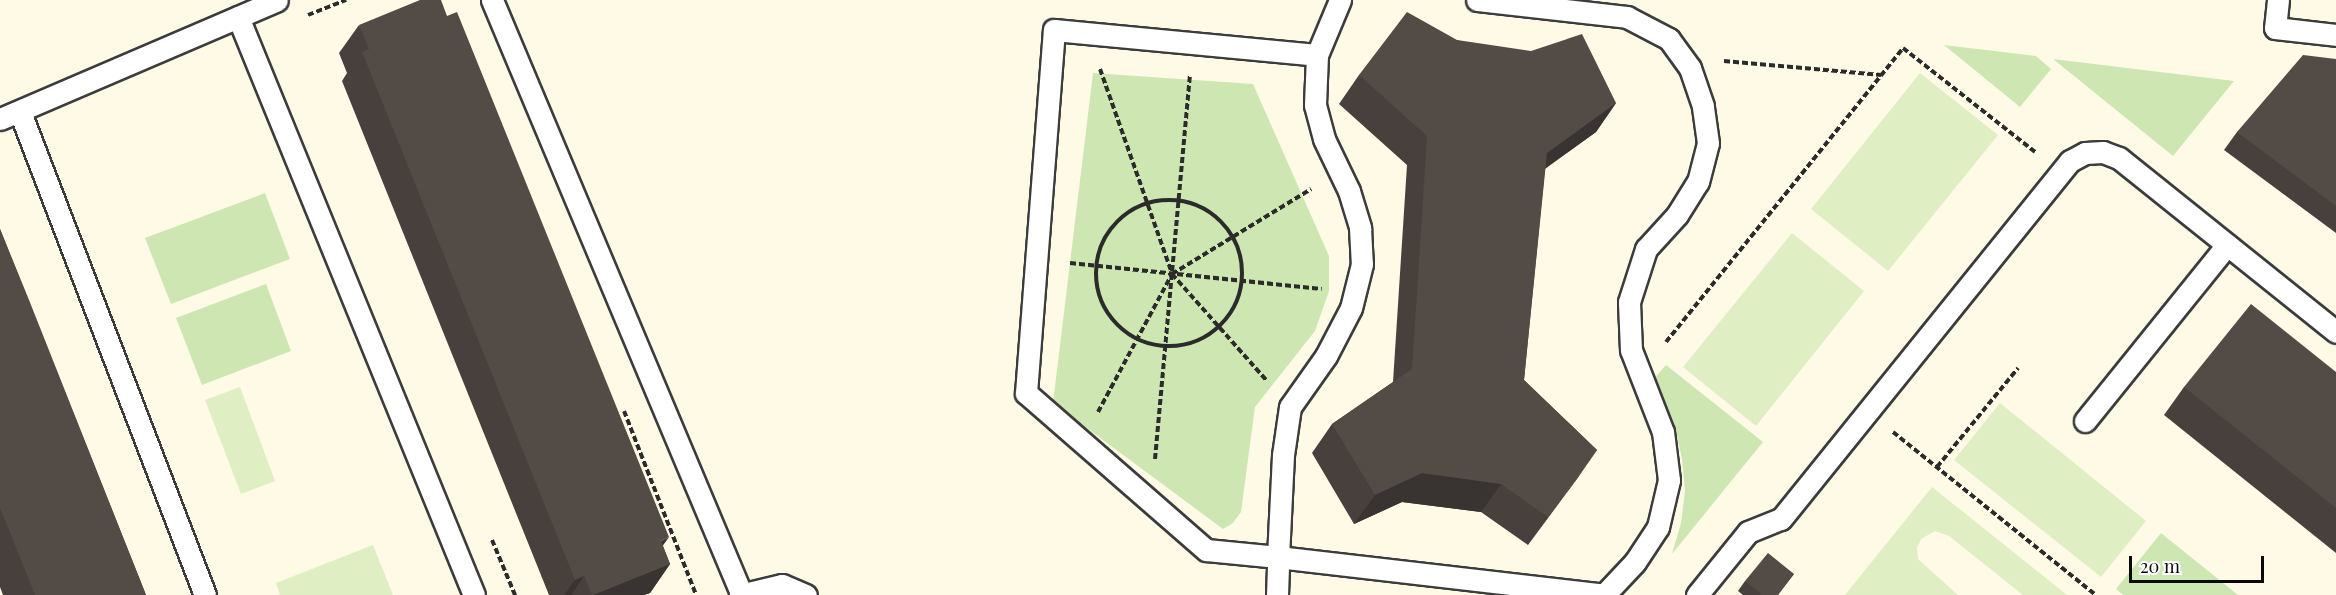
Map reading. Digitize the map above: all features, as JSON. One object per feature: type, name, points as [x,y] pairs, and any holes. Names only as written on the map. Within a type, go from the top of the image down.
[{"type":"lane","points":[[205,595],[10,115],[277,0]]},
{"type":"lane","points":[[492,0],[740,594],[782,585],[806,595]]},
{"type":"lane","points":[[1277,595],[1283,455],[1290,407],[1326,356],[1352,308],[1362,264],[1360,228],[1340,172],[1324,139],[1315,105],[1317,55],[1340,0]]},
{"type":"lane","points":[[1317,55],[1054,30],[1026,393],[1206,550],[1604,595],[1635,562],[1658,527],[1669,480],[1663,432],[1631,350],[1629,302],[1646,249],[1677,215],[1698,182],[1708,142],[1703,106],[1690,69],[1669,39],[1627,17],[1477,0]]},
{"type":"lane","points":[[2278,0],[2275,28],[2336,35]]},
{"type":"lane","points":[[238,17],[474,595]]},
{"type":"lane","points":[[1697,595],[1748,532],[1780,519],[2070,161],[2085,153],[2103,152],[2120,158],[2336,332]]},
{"type":"lane","points":[[2085,421],[2228,245]]},
{"type":"path","points":[[303,17],[346,0]]},
{"type":"path","points":[[1087,33],[1172,274],[1290,407]]},
{"type":"path","points":[[1151,502],[1193,43]]},
{"type":"path","points":[[1640,374],[1903,48],[2061,172]]},
{"type":"path","points":[[1682,57],[1881,75]]},
{"type":"path","points":[[1082,442],[1172,274],[1340,172]]},
{"type":"path","points":[[1167,200],[1178,202],[1194,204],[1217,218],[1232,237],[1242,265],[1240,292],[1229,316],[1209,335],[1185,346],[1157,346],[1137,339],[1112,319],[1099,295],[1096,266],[1102,242],[1118,220],[1147,204],[1167,200]]},
{"type":"path","points":[[1036,260],[1356,292]]},
{"type":"path","points":[[1937,468],[2018,368]]},
{"type":"path","points":[[1868,412],[2096,595]]},
{"type":"path","points":[[488,530],[515,595]]},
{"type":"green space","points":[[1944,45],[2036,56],[2051,69],[2020,107]]},
{"type":"green space","points":[[2053,59],[2234,81],[2173,156]]},
{"type":"green space","points":[[1093,73],[1253,84],[1329,256],[1329,291],[1315,331],[1255,407],[1241,512],[1233,523],[1223,529],[1053,403]]},
{"type":"green space","points":[[1920,73],[1998,135],[1888,271],[1811,209]]},
{"type":"green space","points":[[265,193],[290,259],[171,304],[145,238]]},
{"type":"green space","points":[[1792,233],[1864,291],[1756,426],[1683,367]]},
{"type":"green space","points":[[266,284],[291,351],[202,385],[176,318]]},
{"type":"green space","points":[[1666,365],[1763,442],[1672,554],[1681,523],[1685,491],[1682,459],[1676,432],[1651,382]]},
{"type":"green space","points":[[240,387],[275,481],[241,494],[205,400]]},
{"type":"green space","points":[[2000,403],[2146,521],[2101,577],[1954,460]]},
{"type":"green space","points":[[1932,487],[2067,595],[2023,595],[1949,536],[1935,531],[1921,539],[1917,548],[1918,559],[1958,595],[1845,595]]},
{"type":"green space","points":[[2161,533],[2238,595],[2123,595],[2116,589]]},
{"type":"green space","points":[[373,545],[393,595],[280,595],[276,583]]},
{"type":"building","points":[[420,0],[441,0],[447,16],[457,12],[669,537],[661,541],[670,564],[593,595],[584,576],[575,580],[362,52],[369,49],[359,25]]},
{"type":"building","points":[[1407,12],[1457,40],[1531,51],[1582,34],[1616,103],[1547,153],[1524,380],[1597,450],[1548,517],[1501,484],[1422,473],[1375,495],[1332,424],[1412,369],[1427,136],[1359,75]]},
{"type":"building","points":[[2303,55],[2336,59],[2336,206],[2237,132]]},
{"type":"building","points":[[0,229],[146,595],[35,595],[0,508]]},
{"type":"building","points":[[2251,304],[2336,372],[2336,508],[2184,387]]},
{"type":"building","points":[[1768,553],[1794,574],[1777,595],[1762,595],[1745,581]]}]
